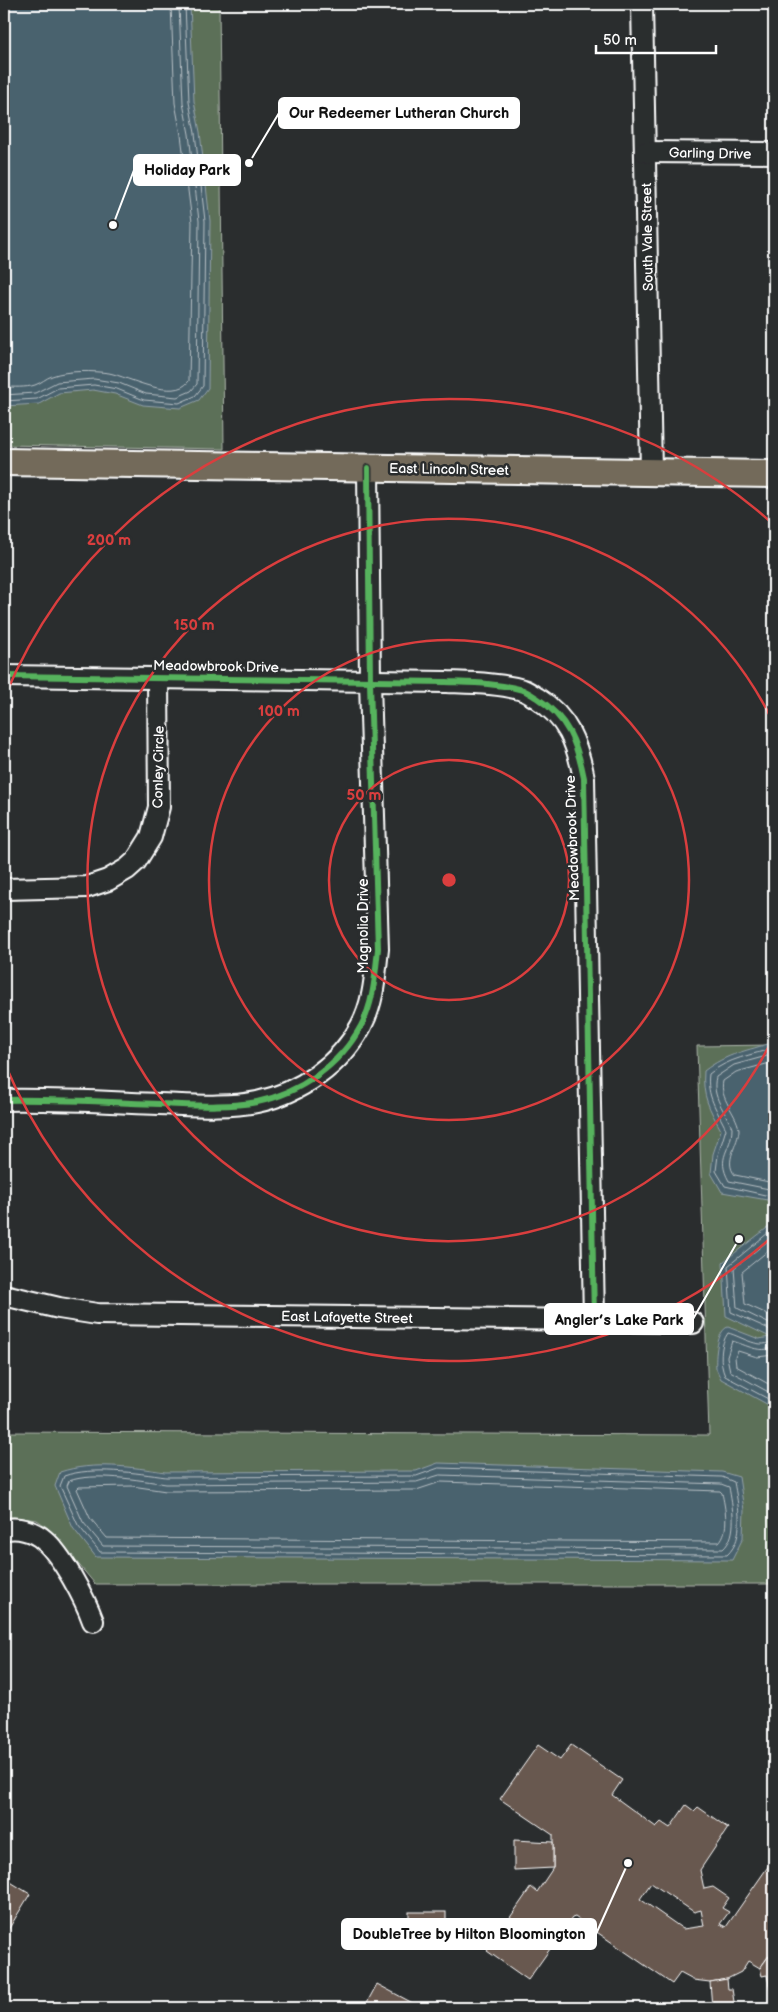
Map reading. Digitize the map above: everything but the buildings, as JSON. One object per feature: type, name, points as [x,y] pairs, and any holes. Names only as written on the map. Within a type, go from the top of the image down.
[{"type":"main road","name":"East Lincoln Street","points":[[4,462],[774,474]]},
{"type":"street","name":"South Vale Street","points":[[642,4],[651,471]]},
{"type":"street","name":"Garling Drive","points":[[645,152],[774,153]]},
{"type":"street","name":"Magnolia Drive","points":[[4,1100],[44,1099],[189,1105],[257,1102],[300,1087],[338,1058],[361,1026],[374,989],[378,949],[370,682],[368,468]]},
{"type":"street","name":"Meadowbrook Drive","points":[[4,676],[495,685],[525,691],[547,704],[565,723],[575,742],[584,778],[594,1320]]},
{"type":"street","name":"Conley Circle","points":[[4,889],[87,887],[108,880],[127,869],[136,860],[152,837],[159,807],[158,678]]},
{"type":"street","name":"East Lafayette Street","points":[[4,1294],[59,1308],[97,1314],[594,1320],[693,1323]]},
{"type":"street","points":[[4,1530],[21,1529],[34,1533],[53,1549],[86,1602],[93,1621]]},
{"type":"green space","points":[[4,4],[219,4],[224,449],[4,445]]},
{"type":"green space","points":[[774,1045],[774,1584],[95,1584],[48,1528],[37,1520],[4,1516],[4,1432],[709,1435],[697,1046]]},
{"type":"water","points":[[4,4],[190,4],[194,101],[200,132],[210,221],[208,388],[199,400],[180,408],[143,405],[115,394],[93,390],[59,393],[39,404],[4,406]]},
{"type":"water","points":[[774,1042],[774,1213],[773,1201],[722,1192],[711,1173],[713,1154],[721,1130],[707,1102],[704,1088],[704,1071],[721,1060]]},
{"type":"water","points":[[774,1213],[774,1408],[721,1379],[716,1368],[716,1351],[721,1333],[728,1327],[759,1339],[770,1337],[726,1316],[723,1262],[771,1225]]},
{"type":"water","points":[[438,1463],[722,1472],[739,1477],[744,1510],[743,1538],[732,1560],[96,1557],[73,1528],[55,1486],[60,1472],[99,1466],[165,1472],[416,1471]]},
{"type":"cycle path","points":[[4,1100],[62,1100],[208,1106],[257,1102],[288,1092],[317,1075],[342,1053],[361,1026],[369,1008],[378,949],[370,682],[368,468]]},
{"type":"cycle path","points":[[4,676],[485,684],[523,690],[537,698],[556,714],[570,732],[584,778],[594,1320]]},
{"type":"place","name":"Our Redeemer Lutheran Church","points":[[249,163]]},
{"type":"place","name":"Holiday Park","points":[[113,225]]},
{"type":"place","name":"Angler’s Lake Park","points":[[739,1239]]},
{"type":"place","name":"DoubleTree by Hilton Bloomington","points":[[628,1863]]}]
